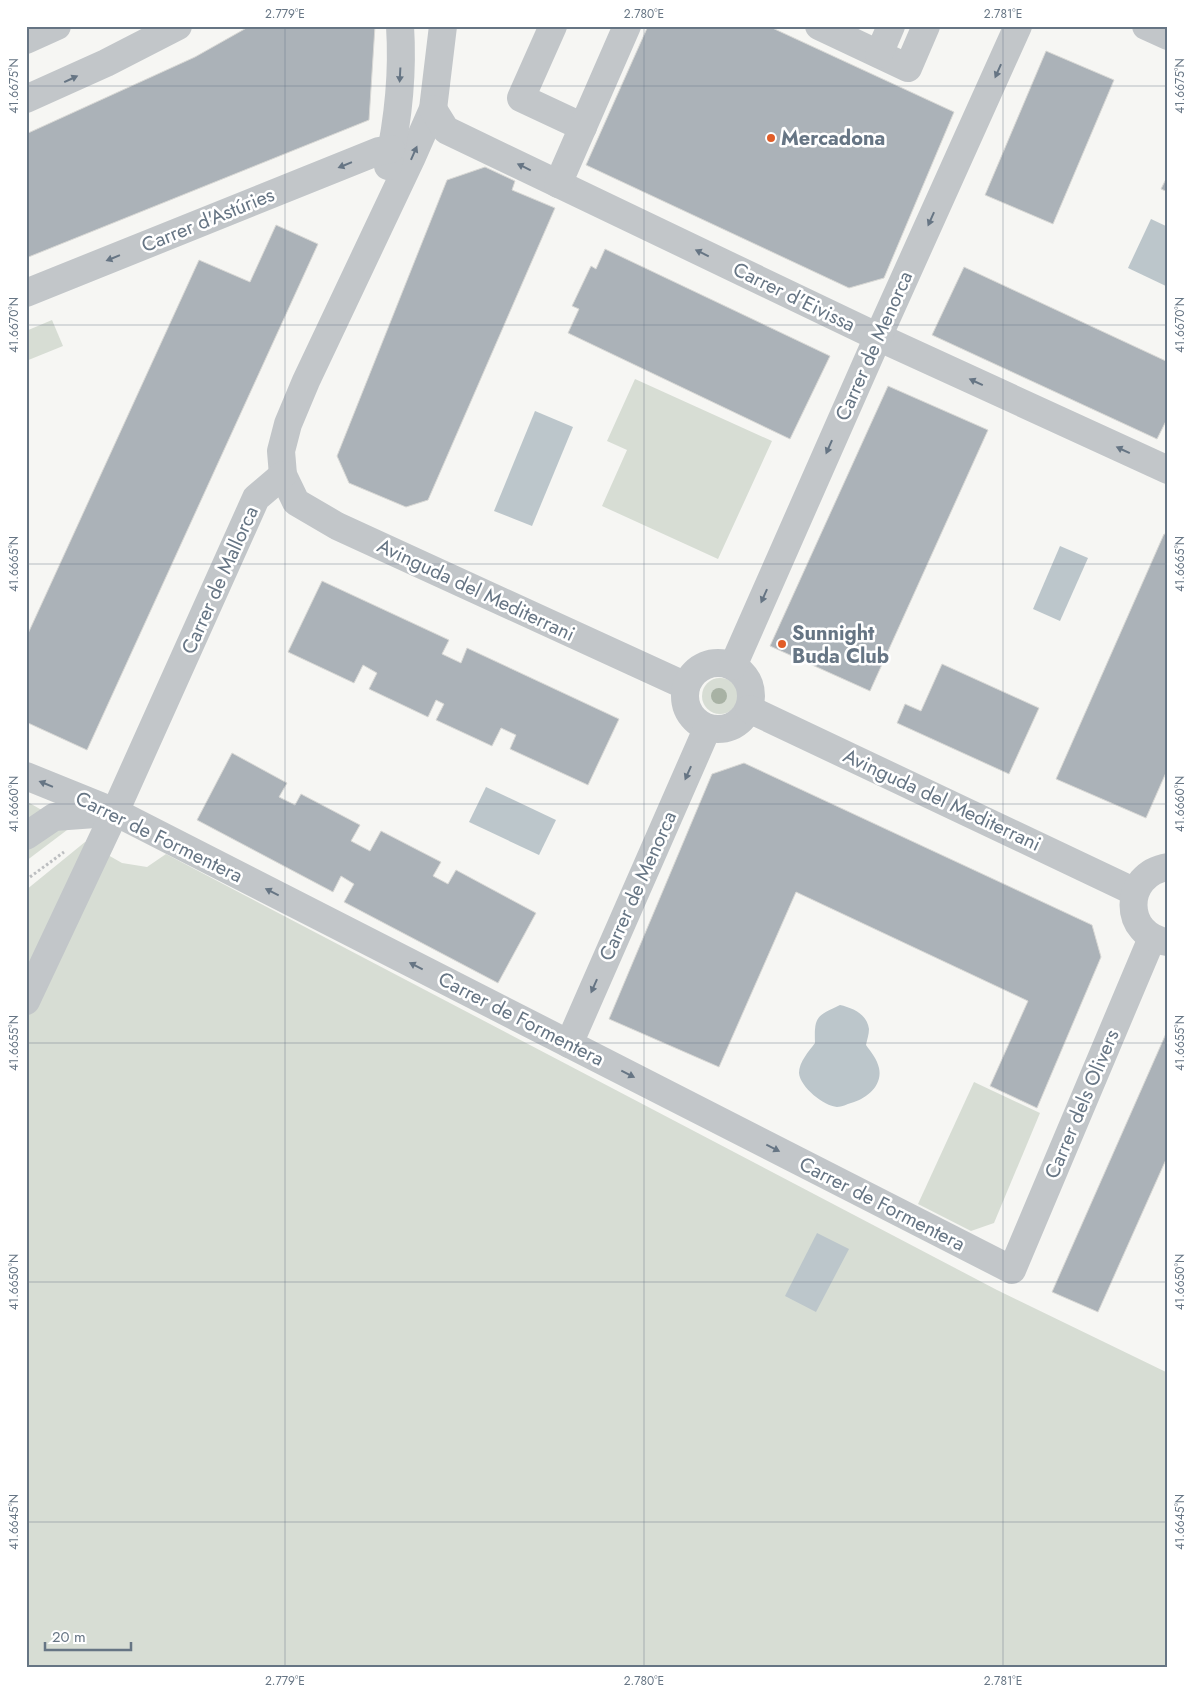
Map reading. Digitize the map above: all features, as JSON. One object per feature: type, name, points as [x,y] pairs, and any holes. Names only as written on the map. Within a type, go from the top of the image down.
[{"type":"street","points":[[26,40],[57,26]]},
{"type":"street","points":[[26,99],[106,63],[178,26]]},
{"type":"street","points":[[370,244],[391,149],[399,92],[402,44],[400,26]]},
{"type":"street","points":[[283,475],[281,452],[288,424],[370,244],[412,159],[433,109],[443,26]]},
{"type":"street","points":[[553,26],[521,98],[583,127]]},
{"type":"street","points":[[558,184],[627,26]]},
{"type":"street","points":[[819,26],[908,68],[926,26]]},
{"type":"street","points":[[879,54],[891,26]]},
{"type":"street","name":"Carrer de Menorca","points":[[733,666],[1018,26]]},
{"type":"street","points":[[1146,26],[1168,36]]},
{"type":"street","name":"Carrer d'Eivissa","points":[[433,109],[446,130],[878,337],[1168,470]]},
{"type":"street","name":"Carrer d'Astúries","points":[[26,293],[379,151],[391,149]]},
{"type":"street","name":"Avinguda del Mediterrani","points":[[283,475],[296,502],[337,526],[686,686]]},
{"type":"street","name":"Carrer de Mallorca","points":[[26,1001],[115,812],[256,498],[283,475]]},
{"type":"street","points":[[722,663],[733,666],[748,680],[751,699],[749,709],[742,720],[732,727],[720,730],[707,729],[698,724],[688,711],[684,696],[686,686],[700,668],[722,663]]},
{"type":"street","name":"Avinguda del Mediterrani","points":[[749,709],[1135,892]]},
{"type":"street","name":"Carrer de Menorca","points":[[569,1044],[707,729]]},
{"type":"street","name":"Carrer de Formentera","points":[[26,776],[115,812],[1012,1270]]},
{"type":"street","points":[[26,836],[54,817],[115,812]]},
{"type":"street","points":[[1160,940],[1139,926],[1132,910],[1135,892],[1142,880],[1153,871],[1168,867]]},
{"type":"street","name":"Carrer dels Olivers","points":[[1012,1270],[1160,940]]},
{"type":"shaded area","points":[[1151,219],[1168,227],[1168,287],[1128,268]]},
{"type":"shaded area","points":[[52,320],[63,346],[26,361],[26,331]]},
{"type":"shaded area","points":[[635,379],[772,441],[718,559],[602,506],[627,450],[607,441]]},
{"type":"shaded area","points":[[535,411],[573,427],[532,526],[494,511]]},
{"type":"shaded area","points":[[1060,546],[1088,558],[1060,621],[1033,609]]},
{"type":"shaded area","points":[[720,678],[727,679],[733,683],[737,689],[737,703],[733,709],[727,713],[720,714],[713,713],[707,709],[703,703],[702,696],[703,689],[707,683],[713,679]]},
{"type":"shaded area","points":[[486,787],[556,820],[539,855],[469,822]]},
{"type":"shaded area","points":[[26,801],[71,827],[26,861]]},
{"type":"shaded area","points":[[85,842],[122,863],[147,867],[166,854],[997,1290],[1168,1373],[1168,1668],[26,1668],[26,890]]},
{"type":"shaded area","points":[[840,1005],[859,1012],[868,1024],[866,1045],[877,1062],[880,1075],[876,1086],[868,1095],[857,1101],[837,1107],[826,1103],[808,1090],[800,1078],[799,1069],[802,1061],[815,1043],[816,1022],[826,1012]]},
{"type":"shaded area","points":[[974,1082],[1040,1113],[994,1223],[971,1231],[918,1204]]},
{"type":"shaded area","points":[[817,1233],[849,1249],[816,1312],[785,1296]]},
{"type":"building","points":[[250,26],[375,26],[369,120],[26,258],[26,134],[195,57]]},
{"type":"building","name":"Mercadona","points":[[648,26],[768,26],[954,112],[884,278],[849,288],[586,165]]},
{"type":"building","points":[[1046,51],[1114,80],[1053,224],[985,195]]},
{"type":"building","points":[[485,167],[515,181],[512,190],[555,208],[428,500],[406,507],[349,483],[337,456],[447,180]]},
{"type":"building","points":[[1168,175],[1168,192],[1161,189]]},
{"type":"building","points":[[276,225],[318,244],[87,750],[26,722],[26,638],[199,260],[250,282]]},
{"type":"building","points":[[605,249],[830,356],[790,439],[568,333],[579,309],[572,306],[591,266],[596,269]]},
{"type":"building","points":[[964,267],[1168,362],[1168,417],[1157,439],[932,335]]},
{"type":"building","points":[[888,386],[988,430],[870,691],[770,646]]},
{"type":"building","points":[[1164,534],[1168,535],[1168,768],[1146,818],[1056,779]]},
{"type":"building","points":[[322,581],[449,640],[442,654],[461,663],[467,648],[619,719],[588,785],[510,749],[516,735],[501,728],[492,746],[436,720],[444,704],[436,700],[428,717],[369,689],[377,673],[363,665],[354,683],[288,652]]},
{"type":"building","points":[[942,664],[1039,708],[1009,774],[897,723],[905,704],[921,711]]},
{"type":"building","points":[[232,753],[287,783],[279,797],[295,805],[301,794],[360,825],[351,841],[370,851],[381,831],[441,862],[433,876],[448,884],[456,870],[536,913],[498,983],[344,902],[354,884],[341,876],[333,892],[197,820]]},
{"type":"building","points":[[744,763],[1092,925],[1101,957],[1037,1108],[990,1086],[1028,1001],[796,892],[719,1067],[609,1019],[712,774]]},
{"type":"building","points":[[1168,1029],[1168,1155],[1098,1312],[1052,1292]]},
{"type":"place","name":"Mercadona","points":[[771,138]]},
{"type":"place","name":"Sunnight Buda Club","points":[[782,644]]}]
